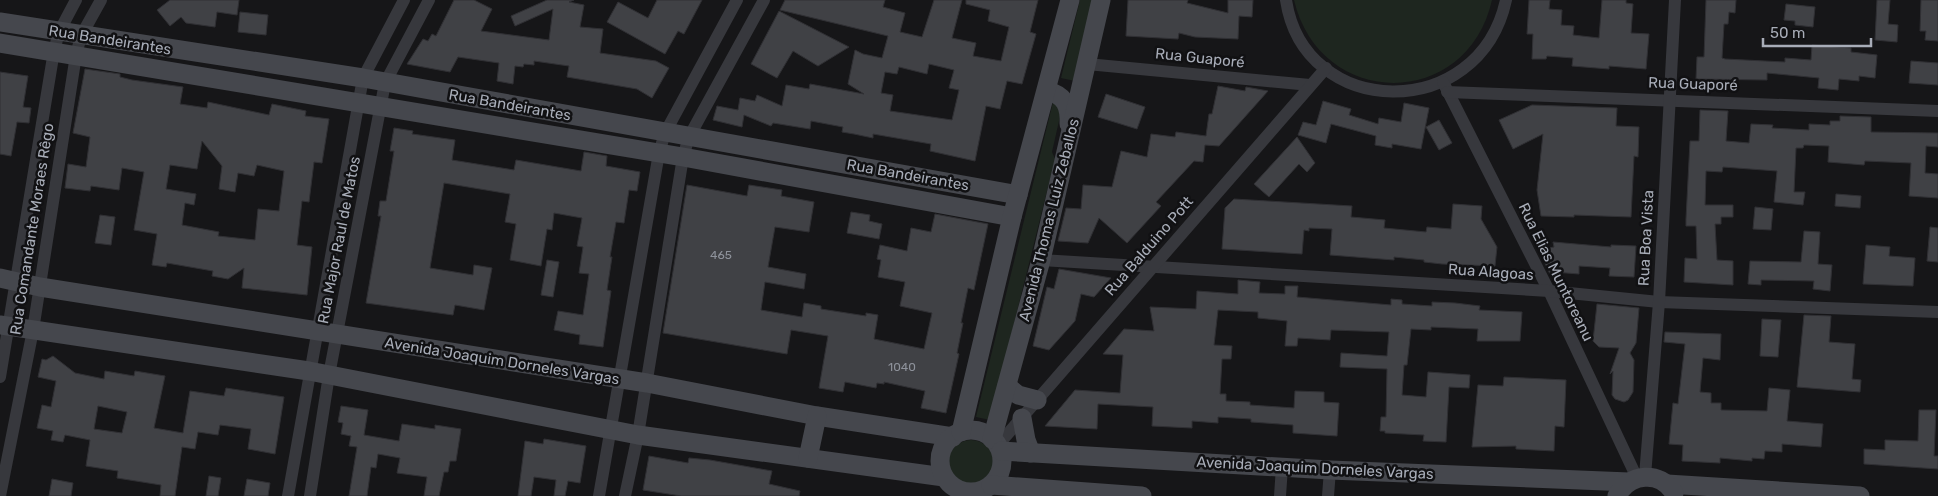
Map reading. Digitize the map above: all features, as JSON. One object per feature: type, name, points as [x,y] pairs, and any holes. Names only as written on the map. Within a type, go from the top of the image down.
[{"type":"street","name":"Rua Comandante Moraes Rêgo","points":[[0,377],[8,280],[54,51],[59,32],[76,0]]},
{"type":"street","name":"Rua Comandante Moraes Rêgo","points":[[0,496],[33,330],[76,55],[81,36],[101,0]]},
{"type":"street","name":"Rua Major Raul de Matos","points":[[288,496],[316,331],[363,78],[404,0]]},
{"type":"street","name":"Rua Major Raul de Matos","points":[[310,496],[329,375],[385,83],[429,0]]},
{"type":"street","points":[[599,496],[618,380],[664,133],[737,0]]},
{"type":"street","points":[[625,496],[638,435],[683,157],[689,137],[764,0]]},
{"type":"street","points":[[947,486],[941,466],[941,454],[957,435],[1012,217],[1070,0]]},
{"type":"street","name":"Avenida Thomas Luiz Zeballos","points":[[985,490],[1002,469],[997,445],[1007,386],[1041,260],[1101,0]]},
{"type":"street","points":[[1286,0],[1296,32],[1309,52],[1326,68],[1356,85],[1382,92],[1403,92],[1445,87],[1472,62],[1490,41],[1500,22],[1506,0]]},
{"type":"street","name":"Rua Boa Vista","points":[[1632,483],[1659,302],[1675,0]]},
{"type":"street","name":"Rua Bandeirantes","points":[[0,22],[363,78],[1018,195]]},
{"type":"street","name":"Rua Bandeirantes","points":[[0,43],[503,126],[1012,217]]},
{"type":"street","points":[[171,71],[174,50]]},
{"type":"street","points":[[707,56],[728,66]]},
{"type":"street","points":[[230,81],[234,59]]},
{"type":"street","name":"Rua Guaporé","points":[[1087,64],[1310,85]]},
{"type":"street","name":"Rua Balduino Pott","points":[[997,445],[1326,68]]},
{"type":"street","name":"Rua Guaporé","points":[[1445,87],[1938,111]]},
{"type":"street","name":"Rua Elias Muntoreanu","points":[[1445,87],[1549,292],[1632,483]]},
{"type":"street","points":[[1047,91],[1062,97],[1066,103],[1070,112],[1069,135]]},
{"type":"street","points":[[503,126],[507,104]]},
{"type":"street","points":[[561,136],[565,115]]},
{"type":"street","points":[[743,168],[747,147]]},
{"type":"street","points":[[810,180],[815,159]]},
{"type":"street","points":[[957,207],[961,185]]},
{"type":"street","points":[[338,211],[360,216]]},
{"type":"street","name":"Rua Alagoas","points":[[1041,260],[1549,292],[1659,302],[1938,312]]},
{"type":"street","name":"Avenida Joaquim Dorneles Vargas","points":[[8,280],[40,287],[646,383],[817,416],[957,435],[976,431],[997,445],[1031,453],[1330,470],[1632,483],[1654,477],[1671,490]]},
{"type":"street","points":[[4,326],[309,371],[638,435],[808,458],[947,486],[968,492],[985,490],[1142,496]]},
{"type":"street","points":[[1007,386],[1018,395],[1037,400]]},
{"type":"street","points":[[808,458],[817,416]]},
{"type":"street","points":[[1022,418],[1026,440],[1031,453]]},
{"type":"street","points":[[1280,496],[1282,467]]},
{"type":"street","points":[[1328,496],[1330,470]]},
{"type":"street","points":[[1671,490],[1860,496]]},
{"type":"shaded area","points":[[1080,0],[1095,0],[1075,81],[1061,78]]},
{"type":"shaded area","points":[[1294,0],[1492,0],[1477,36],[1454,62],[1425,78],[1393,83],[1361,78],[1332,62],[1309,36]]},
{"type":"shaded area","points":[[1053,102],[1063,103],[1052,152],[1055,159],[990,420],[976,417]]},
{"type":"shaded area","points":[[976,440],[988,446],[993,454],[993,472],[988,480],[980,485],[966,486],[954,480],[949,472],[948,458],[954,446],[962,441]]},
{"type":"building","points":[[170,0],[239,0],[237,15],[217,12],[215,27],[186,23],[181,17],[170,26],[157,10]]},
{"type":"building","points":[[454,0],[474,0],[492,9],[481,31],[549,40],[553,9],[515,26],[511,16],[547,0],[574,0],[569,2],[584,5],[580,27],[603,29],[600,53],[656,61],[669,68],[652,98],[637,89],[567,77],[569,66],[534,61],[534,65],[524,64],[523,67],[515,66],[513,84],[497,81],[499,63],[458,57],[450,72],[407,64],[423,39],[428,41],[432,34],[436,36]]},
{"type":"building","points":[[657,0],[702,0],[684,34],[678,31],[665,54],[607,22],[618,2],[648,18]]},
{"type":"building","points":[[785,0],[885,0],[883,7],[905,13],[900,32],[922,37],[934,0],[962,0],[952,38],[976,43],[973,56],[1001,61],[1009,27],[988,21],[990,10],[966,4],[966,0],[1038,0],[1030,32],[1036,34],[1022,84],[1007,81],[1000,109],[986,106],[975,161],[930,151],[931,144],[873,134],[873,138],[842,132],[843,127],[811,121],[810,129],[773,123],[771,126],[744,115],[742,127],[713,120],[717,106],[738,110],[740,98],[755,101],[757,95],[782,106],[786,85],[809,89],[810,84],[864,94],[848,84],[855,50],[863,54],[882,58],[888,36],[780,10]],"holes":[[[929,64],[954,70],[949,88],[959,90],[952,120],[890,111],[893,95],[881,93],[885,72],[897,74],[899,67],[927,74]]]},
{"type":"building","points":[[1128,0],[1188,0],[1187,3],[1228,13],[1228,0],[1253,0],[1252,17],[1239,16],[1238,39],[1195,37],[1179,33],[1178,39],[1126,36]]},
{"type":"building","points":[[1529,0],[1550,0],[1549,9],[1562,10],[1561,25],[1574,26],[1573,35],[1599,38],[1602,0],[1626,0],[1626,3],[1633,4],[1631,33],[1649,34],[1646,69],[1572,66],[1573,58],[1547,56],[1546,59],[1532,59],[1533,34],[1527,34]]},
{"type":"building","points":[[1706,0],[1736,0],[1735,13],[1729,12],[1728,24],[1724,24],[1722,58],[1785,62],[1785,58],[1811,60],[1812,45],[1851,48],[1851,52],[1877,55],[1875,78],[1859,76],[1859,81],[1839,79],[1838,90],[1818,88],[1819,78],[1767,73],[1767,80],[1696,79],[1697,57],[1704,57]]},
{"type":"building","points":[[1877,0],[1890,0],[1888,24],[1898,25],[1897,42],[1875,40]]},
{"type":"building","points":[[1921,0],[1938,0],[1938,41],[1925,40],[1926,31],[1920,31]]},
{"type":"building","points":[[1786,4],[1815,7],[1813,27],[1795,25],[1795,21],[1784,20]]},
{"type":"building","points":[[779,11],[849,47],[818,66],[793,51],[777,78],[751,64]]},
{"type":"building","points":[[240,12],[268,15],[266,35],[238,32]]},
{"type":"building","points":[[1911,61],[1938,63],[1938,85],[1909,83]]},
{"type":"building","points":[[85,69],[120,74],[120,77],[132,80],[183,87],[180,104],[207,108],[208,102],[269,115],[272,104],[306,111],[305,116],[329,119],[322,163],[314,162],[309,202],[302,201],[297,245],[312,247],[307,295],[242,288],[244,268],[228,279],[212,276],[213,271],[167,263],[166,267],[152,265],[157,234],[134,230],[144,172],[122,168],[119,190],[91,186],[90,191],[65,188],[68,164],[86,167],[90,137],[73,133]],"holes":[[[202,141],[222,166],[219,189],[235,192],[238,173],[254,176],[257,165],[284,171],[279,211],[258,209],[255,240],[218,236],[219,232],[182,225],[185,203],[194,205],[196,194],[166,189],[170,165],[197,169]]]},
{"type":"building","points":[[0,72],[28,76],[23,107],[31,108],[29,123],[17,122],[11,156],[0,154]]},
{"type":"building","points":[[1218,86],[1245,91],[1246,87],[1268,91],[1219,146],[1205,145],[1203,162],[1194,161],[1156,202],[1161,206],[1127,243],[1099,218],[1088,243],[1058,241],[1066,208],[1081,209],[1083,185],[1112,187],[1121,151],[1147,157],[1151,134],[1175,137],[1176,132],[1206,136],[1209,114],[1212,114]]},
{"type":"building","points":[[1106,94],[1145,107],[1137,129],[1098,117]]},
{"type":"building","points":[[1323,101],[1351,109],[1349,115],[1378,124],[1379,118],[1401,122],[1404,103],[1429,108],[1421,149],[1392,144],[1392,148],[1375,145],[1376,136],[1331,124],[1326,143],[1298,135],[1303,122],[1316,125]]},
{"type":"building","points":[[1532,105],[1617,108],[1616,126],[1639,127],[1638,157],[1634,156],[1631,217],[1541,216],[1537,190],[1543,134],[1513,149],[1499,120]]},
{"type":"building","points":[[1700,110],[1728,111],[1726,141],[1749,143],[1751,124],[1773,125],[1772,128],[1809,130],[1809,124],[1830,125],[1830,121],[1840,121],[1840,116],[1871,117],[1871,132],[1938,133],[1938,147],[1926,146],[1925,173],[1938,174],[1938,198],[1909,196],[1911,163],[1865,161],[1864,165],[1828,162],[1829,146],[1804,145],[1803,148],[1796,148],[1794,192],[1805,192],[1803,205],[1774,202],[1777,171],[1723,167],[1722,172],[1706,171],[1705,205],[1733,205],[1733,217],[1721,217],[1721,224],[1715,224],[1717,260],[1733,261],[1733,285],[1684,282],[1685,258],[1697,259],[1696,226],[1686,226],[1686,219],[1690,141],[1699,141]]},
{"type":"building","points":[[1439,120],[1452,143],[1439,150],[1426,127]]},
{"type":"building","points":[[394,128],[413,131],[412,134],[455,140],[452,160],[514,170],[516,160],[581,171],[584,152],[607,156],[606,166],[640,172],[637,191],[629,190],[624,223],[616,222],[610,257],[612,257],[607,290],[611,291],[603,347],[579,344],[580,335],[554,330],[558,311],[583,315],[589,274],[579,273],[583,247],[577,246],[582,218],[554,213],[552,230],[547,229],[541,266],[510,260],[516,224],[505,222],[510,194],[444,183],[430,268],[473,275],[474,265],[492,268],[484,310],[455,305],[453,315],[366,303],[381,216],[378,216],[380,201],[386,201],[394,151],[390,151]]},
{"type":"building","points":[[1297,137],[1315,163],[1307,172],[1299,164],[1269,197],[1254,184]]},
{"type":"building","points":[[687,185],[747,196],[749,185],[782,190],[781,196],[814,202],[809,232],[775,227],[768,267],[806,274],[804,289],[765,282],[761,310],[802,317],[804,303],[821,306],[821,309],[866,316],[866,313],[878,315],[874,339],[924,349],[932,313],[900,306],[905,282],[878,277],[881,260],[877,259],[880,245],[907,251],[911,228],[931,232],[935,214],[988,224],[974,290],[968,288],[961,323],[963,323],[957,353],[959,354],[946,413],[921,408],[925,391],[884,382],[884,384],[877,383],[876,388],[845,382],[843,392],[819,388],[828,336],[791,330],[787,354],[663,333]]},
{"type":"building","points":[[1836,194],[1861,196],[1860,208],[1835,206]]},
{"type":"building","points":[[1234,199],[1352,206],[1351,217],[1385,220],[1384,228],[1426,232],[1427,227],[1451,229],[1453,204],[1482,206],[1481,219],[1497,247],[1495,266],[1442,264],[1394,257],[1394,260],[1330,255],[1332,229],[1309,228],[1309,231],[1304,230],[1302,254],[1222,249],[1225,208]]},
{"type":"building","points":[[1755,207],[1773,209],[1771,230],[1753,229]]},
{"type":"building","points":[[851,212],[870,215],[869,221],[882,224],[879,239],[847,233]]},
{"type":"building","points":[[100,215],[115,217],[111,245],[95,243]]},
{"type":"building","points":[[1930,227],[1938,228],[1938,262],[1927,261]]},
{"type":"building","points":[[1804,231],[1820,232],[1818,264],[1832,265],[1830,291],[1813,289],[1814,281],[1761,280],[1761,285],[1748,284],[1750,261],[1801,262]]},
{"type":"building","points":[[1553,242],[1611,247],[1611,245],[1636,246],[1634,277],[1609,276],[1610,268],[1579,266],[1579,274],[1554,272],[1550,274],[1539,250],[1554,247]]},
{"type":"building","points":[[1866,245],[1890,247],[1889,256],[1915,258],[1913,286],[1863,284]]},
{"type":"building","points":[[547,260],[559,262],[553,297],[541,295]]},
{"type":"building","points":[[1059,269],[1111,278],[1094,297],[1081,294],[1075,321],[1049,350],[1033,346],[1047,287],[1054,289]]},
{"type":"building","points":[[1238,280],[1260,282],[1259,293],[1285,294],[1285,286],[1298,286],[1297,297],[1391,305],[1391,299],[1402,300],[1402,304],[1432,306],[1432,302],[1455,303],[1480,306],[1479,310],[1522,312],[1520,341],[1477,341],[1478,329],[1431,327],[1431,330],[1411,329],[1407,365],[1404,365],[1402,395],[1426,397],[1428,372],[1470,375],[1469,388],[1449,387],[1446,442],[1423,441],[1424,435],[1385,433],[1385,431],[1380,431],[1381,417],[1386,417],[1387,369],[1340,367],[1341,353],[1387,356],[1389,332],[1331,330],[1330,340],[1298,338],[1297,346],[1285,346],[1287,321],[1258,318],[1258,312],[1218,310],[1214,345],[1232,346],[1231,359],[1222,359],[1220,394],[1226,394],[1226,401],[1250,402],[1250,405],[1294,408],[1295,391],[1324,392],[1324,402],[1339,403],[1337,436],[1293,433],[1293,425],[1251,422],[1251,419],[1218,417],[1218,423],[1192,421],[1192,428],[1152,426],[1153,407],[1098,404],[1097,429],[1045,426],[1075,390],[1120,393],[1123,355],[1103,354],[1124,329],[1154,331],[1150,307],[1196,309],[1197,291],[1238,294]]},
{"type":"building","points":[[1597,304],[1639,308],[1636,343],[1630,353],[1634,360],[1633,392],[1628,400],[1624,402],[1615,399],[1612,395],[1613,371],[1610,374],[1619,348],[1599,347],[1593,341]]},
{"type":"building","points":[[1804,315],[1831,316],[1829,342],[1855,344],[1852,379],[1861,380],[1860,392],[1797,387]]},
{"type":"building","points":[[1762,319],[1781,320],[1778,357],[1760,356]]},
{"type":"building","points":[[1665,332],[1721,334],[1720,360],[1703,358],[1700,392],[1711,393],[1711,403],[1721,403],[1721,410],[1767,411],[1769,388],[1790,390],[1787,421],[1823,424],[1821,447],[1782,444],[1782,452],[1765,451],[1764,459],[1752,458],[1752,461],[1720,458],[1720,463],[1682,461],[1683,445],[1669,444],[1673,403],[1678,404],[1685,344],[1664,342]]},
{"type":"building","points":[[53,356],[75,373],[104,379],[105,371],[134,376],[135,371],[165,376],[154,428],[183,433],[190,391],[224,396],[226,388],[284,397],[275,454],[248,449],[251,429],[220,425],[218,435],[198,432],[195,449],[182,447],[175,496],[160,496],[161,485],[117,478],[118,471],[86,466],[90,440],[65,435],[63,442],[51,440],[53,431],[37,428],[42,405],[51,407],[56,381],[38,377],[42,359],[46,360]],"holes":[[[98,406],[127,412],[122,433],[94,429]]]},
{"type":"building","points":[[1504,377],[1566,380],[1564,427],[1555,426],[1554,451],[1516,449],[1516,446],[1472,447],[1478,385],[1503,386]]},
{"type":"building","points":[[341,406],[368,410],[364,435],[399,441],[402,424],[435,429],[435,425],[461,429],[456,461],[450,461],[448,472],[444,472],[439,496],[424,496],[427,477],[397,473],[400,458],[378,454],[376,468],[371,467],[367,496],[349,496],[357,447],[349,446],[351,436],[341,434],[343,423],[338,422]]},
{"type":"building","points":[[1919,410],[1936,410],[1934,456],[1938,456],[1938,469],[1864,464],[1864,449],[1885,450],[1885,440],[1918,441]]},
{"type":"building","points":[[544,439],[586,446],[580,483],[568,481],[565,496],[554,496],[556,480],[534,477],[531,496],[518,496],[525,441],[543,444]]},
{"type":"building","points":[[649,456],[688,463],[689,458],[710,460],[772,471],[769,484],[800,491],[799,496],[681,496],[643,490]]},
{"type":"building","points":[[209,476],[221,478],[218,496],[206,496]]},
{"type":"building","points":[[52,479],[73,483],[71,496],[49,496]]},
{"type":"building","points":[[247,479],[270,483],[268,496],[244,496]]}]
